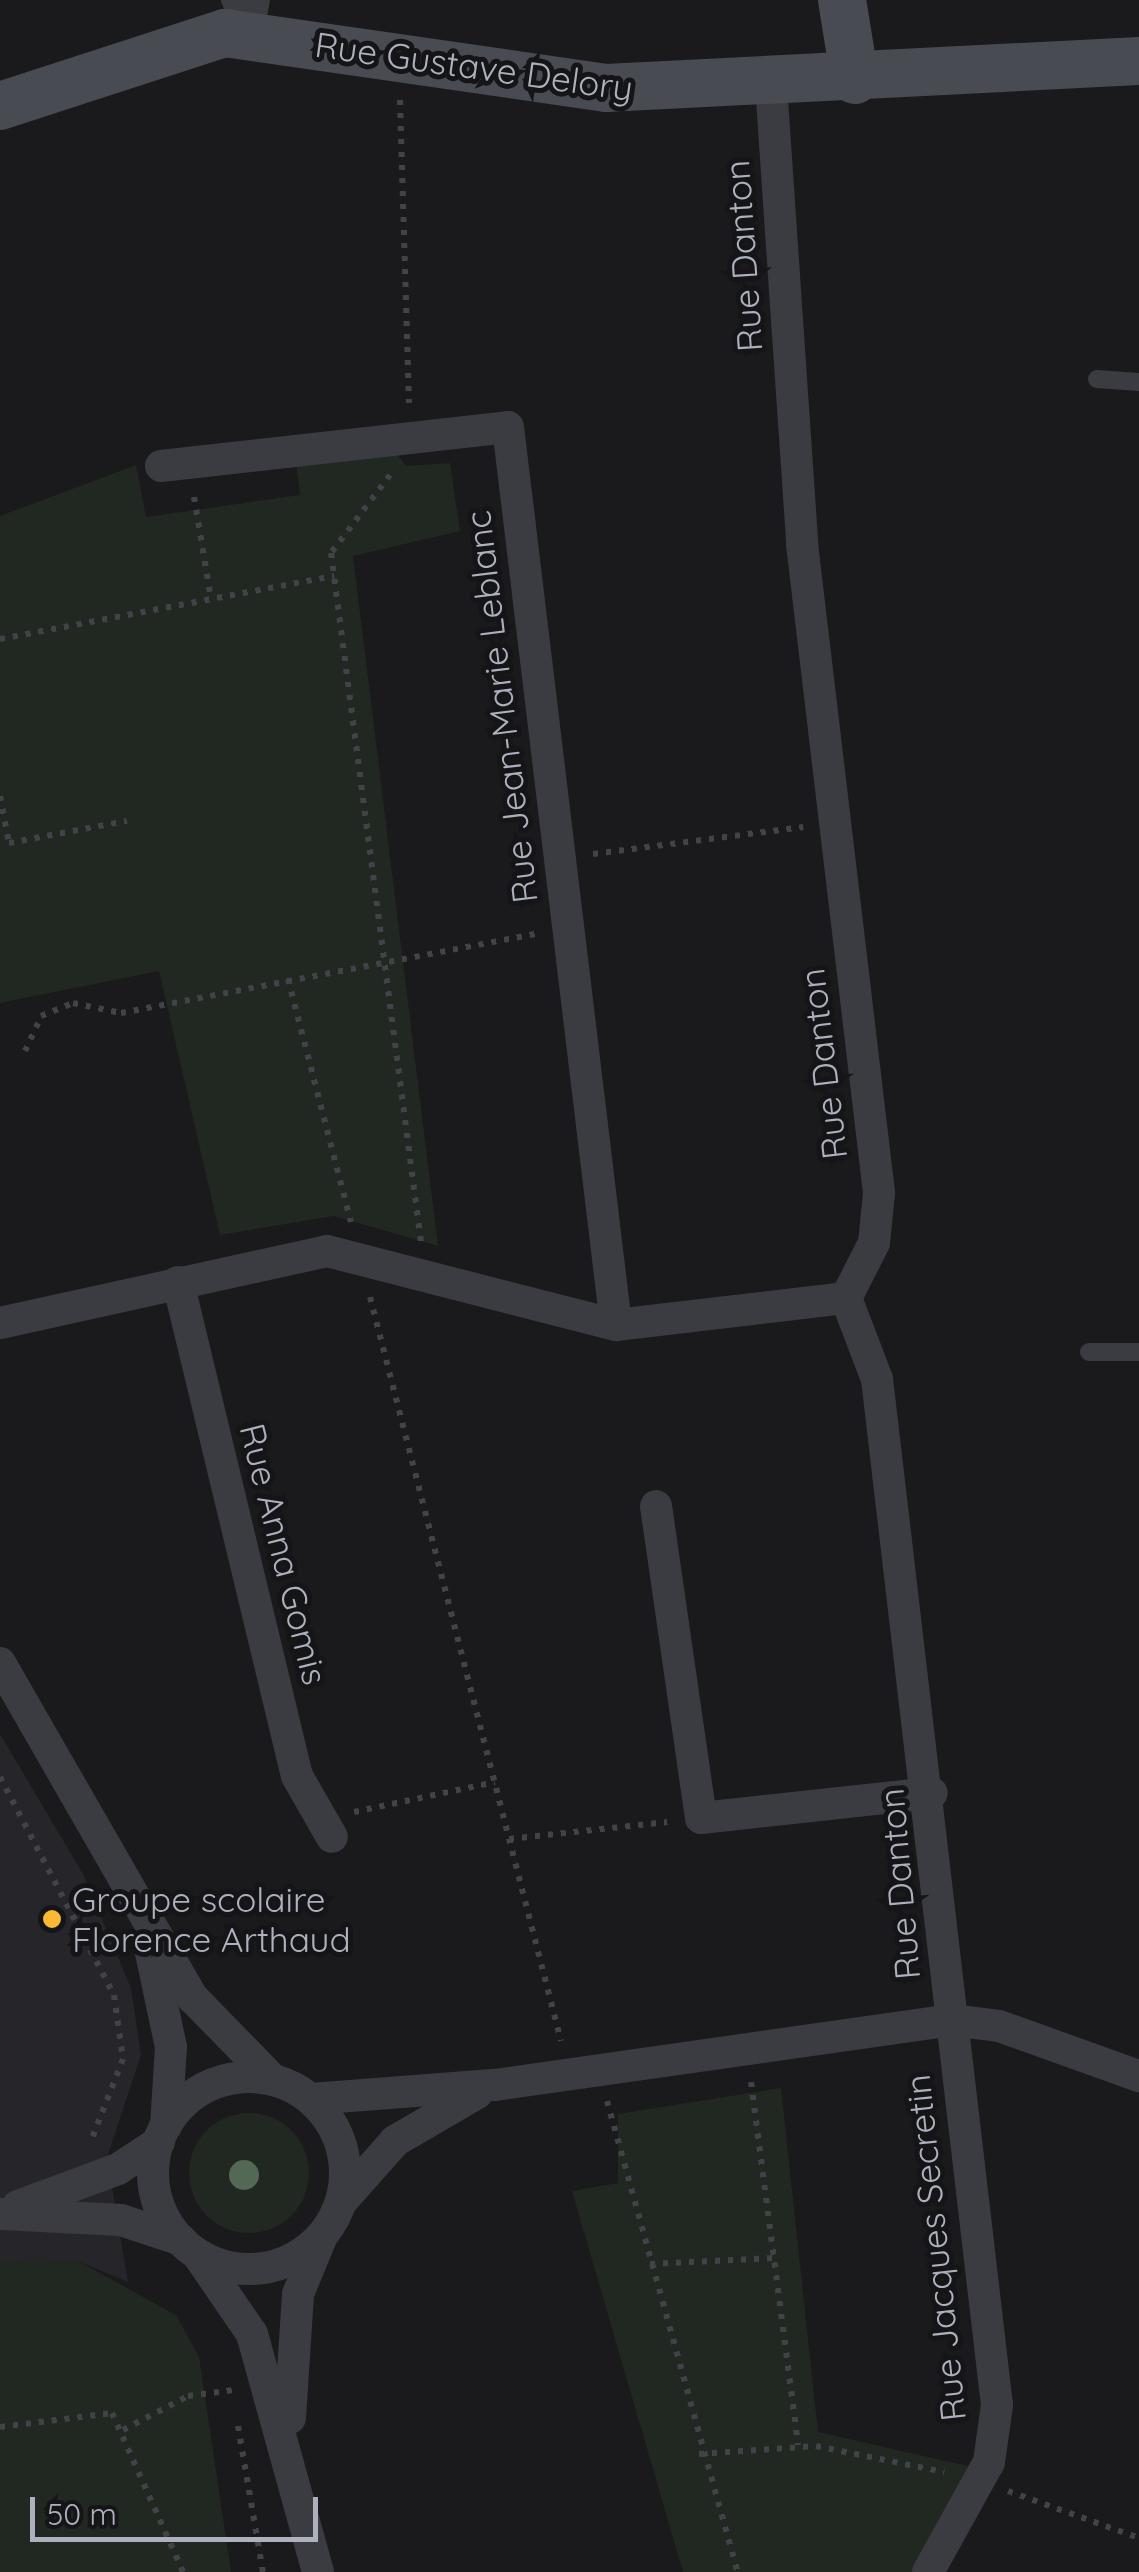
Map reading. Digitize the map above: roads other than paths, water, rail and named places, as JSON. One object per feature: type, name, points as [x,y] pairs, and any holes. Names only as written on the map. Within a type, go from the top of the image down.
[{"type":"street","points":[[842,0],[855,80]]},
{"type":"street","name":"Rue Gustave Delory","points":[[0,106],[182,42],[243,12],[399,59],[606,88],[771,85],[1139,62]]},
{"type":"street","name":"Rue Danton","points":[[771,85],[802,544],[879,1193],[874,1243],[846,1298],[877,1379],[932,1794],[951,2020]]},
{"type":"street","name":"Rue Jean-Marie Leblanc","points":[[174,465],[508,427],[616,1325]]},
{"type":"street","points":[[0,1323],[312,1253],[360,1258],[616,1325],[846,1298]]},
{"type":"street","name":"Rue Anna Gomis","points":[[178,1282],[297,1776],[326,1828]]},
{"type":"street","points":[[656,1506],[701,1818],[932,1794]]},
{"type":"street","points":[[0,1663],[140,1915],[208,2019],[272,2079],[311,2099],[339,2139],[340,2203]]},
{"type":"street","points":[[140,1915],[171,2047],[156,2194],[188,2246],[243,2312],[295,2478],[318,2572]]},
{"type":"street","points":[[311,2099],[495,2085],[584,2069],[951,2020],[999,2026],[1139,2076]]},
{"type":"street","name":"Rue Jacques Secretin","points":[[928,2572],[980,2482],[998,2404],[951,2020]]},
{"type":"street","points":[[0,2213],[98,2178],[162,2134],[219,2082],[272,2079]]},
{"type":"street","points":[[295,2478],[293,2328],[323,2234],[340,2203],[396,2141],[495,2085]]},
{"type":"street","points":[[0,2213],[121,2220],[188,2246],[262,2268],[323,2234]]},
{"type":"lane","points":[[1098,379],[1139,382]]},
{"type":"lane","points":[[1089,1352],[1139,1352]]},
{"type":"place","name":"Groupe scolaire Florence Arthaud","points":[[52,1919]]}]
